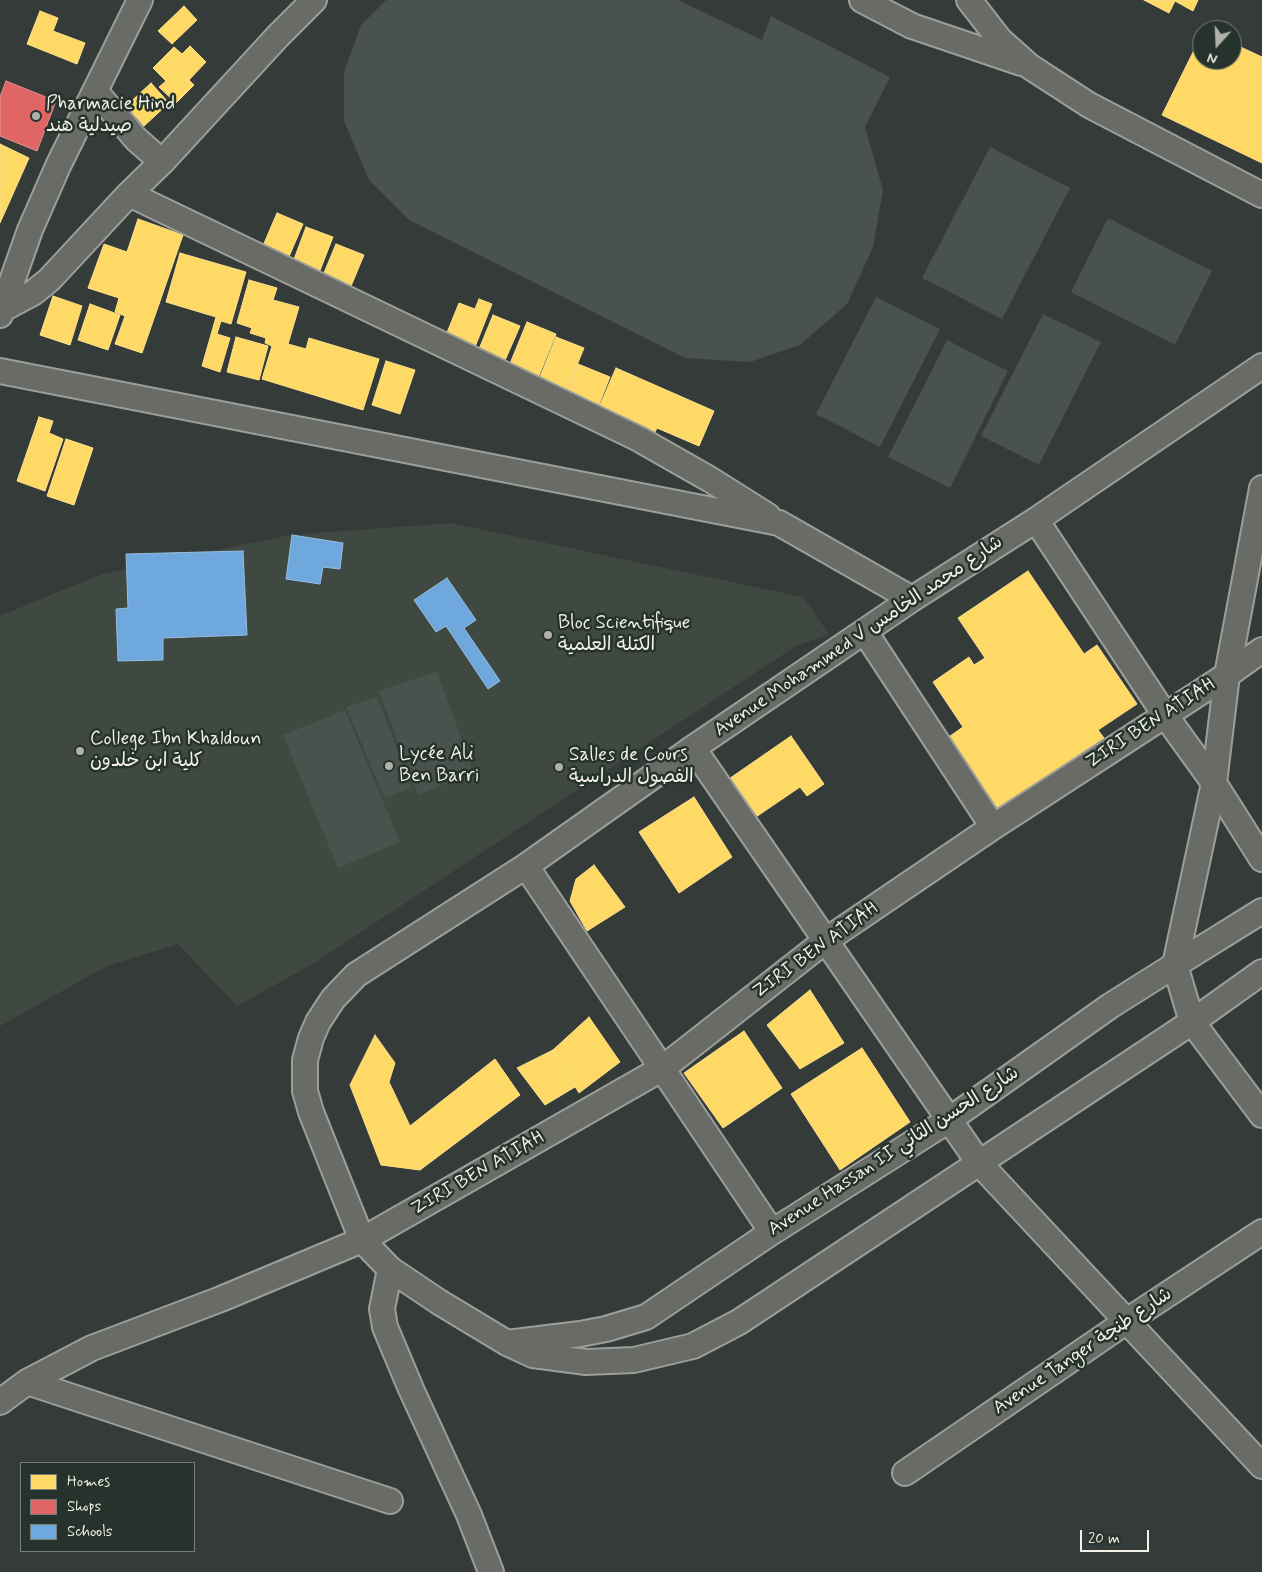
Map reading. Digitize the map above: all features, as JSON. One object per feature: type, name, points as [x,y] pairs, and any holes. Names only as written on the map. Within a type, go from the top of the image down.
[{"type":"street","points":[[2,312],[30,230],[94,91],[140,0]]},
{"type":"street","points":[[2,312],[33,293],[49,280],[314,0]]},
{"type":"street","points":[[862,0],[912,26],[1029,66]]},
{"type":"street","points":[[969,0],[1000,40],[1029,66],[1089,105],[1262,195]]},
{"type":"street","points":[[94,91],[136,140],[162,162]]},
{"type":"street","points":[[129,194],[639,439],[912,600]]},
{"type":"street","name":"Avenue Mohammed V شارع محمد الخامس","points":[[362,1240],[311,1112],[305,1091],[305,1060],[318,1022],[333,999],[356,975],[526,866],[693,748],[912,600],[1036,520],[1262,366]]},
{"type":"street","points":[[0,371],[779,523]]},
{"type":"street","points":[[1262,488],[1227,675],[1214,783],[1174,964],[1192,1022],[1262,1115]]},
{"type":"street","points":[[1036,520],[1166,715],[1214,783],[1262,860]]},
{"type":"street","points":[[864,632],[993,827]]},
{"type":"street","name":"ZIRI BEN ATIAH","points":[[362,1240],[663,1068],[825,941],[993,827],[1227,675],[1262,650]]},
{"type":"street","points":[[693,748],[979,1163],[1262,1466]]},
{"type":"street","points":[[526,866],[772,1232]]},
{"type":"street","name":"Avenue Hassan II شارع الحسن الثاني","points":[[507,1343],[606,1329],[646,1316],[772,1232],[949,1120],[1110,1006],[1174,964],[1262,912]]},
{"type":"street","points":[[0,1402],[27,1382],[92,1348],[221,1299],[362,1240],[390,1269],[439,1302],[507,1343],[534,1355],[586,1362],[634,1360],[693,1346],[739,1322],[1192,1022],[1262,972]]},
{"type":"street","name":"Avenue Tanger شارع طنجة","points":[[906,1473],[1127,1321],[1262,1232]]},
{"type":"street","points":[[390,1269],[382,1309],[385,1327],[469,1516],[491,1572]]},
{"type":"street","points":[[27,1382],[390,1501]]},
{"type":"shaded area","points":[[386,0],[678,0],[762,40],[771,16],[890,77],[865,127],[883,190],[873,247],[847,304],[800,345],[750,362],[685,358],[409,220],[369,180],[344,121],[344,72],[361,25]]},
{"type":"shaded area","points":[[990,147],[1070,188],[1002,319],[922,278]]},
{"type":"shaded area","points":[[1108,218],[1212,271],[1175,345],[1071,292]]},
{"type":"shaded area","points":[[876,297],[940,329],[880,447],[816,414]]},
{"type":"shaded area","points":[[1043,314],[1101,342],[1039,465],[981,436]]},
{"type":"shaded area","points":[[947,340],[1008,371],[950,488],[888,457]]},
{"type":"shaded area","name":"Lycée Ali Ben Barri","points":[[451,523],[803,597],[829,634],[796,646],[311,965],[237,1006],[178,944],[107,966],[0,1026],[0,616],[102,574],[290,535]]},
{"type":"shaded area","points":[[437,671],[473,772],[418,795],[379,691]]},
{"type":"shaded area","points":[[377,697],[412,788],[385,798],[346,707]]},
{"type":"shaded area","points":[[345,710],[400,842],[338,868],[283,735]]},
{"type":"building: Homes","points":[[1144,0],[1198,0],[1193,11],[1175,1],[1169,13]]},
{"type":"building: Homes","points":[[184,6],[197,20],[172,44],[158,31]]},
{"type":"building: Homes","points":[[40,11],[58,18],[53,31],[85,43],[77,64],[27,44]]},
{"type":"building: Homes","points":[[190,46],[206,62],[189,80],[194,85],[176,103],[159,87],[166,81],[153,68],[174,47],[182,54]]},
{"type":"building: Homes","points":[[1242,48],[1262,57],[1262,163],[1162,115],[1192,54],[1192,70],[1242,70]]},
{"type":"building: Homes","points":[[151,83],[169,103],[144,126],[126,106]]},
{"type":"building: Homes","points":[[0,144],[29,158],[0,223]]},
{"type":"building: Homes","points":[[277,213],[303,224],[288,259],[262,248]]},
{"type":"building: Homes","points":[[138,219],[183,235],[142,353],[115,344],[125,316],[115,312],[119,298],[88,288],[104,244],[127,252]]},
{"type":"building: Homes","points":[[306,227],[333,237],[319,273],[293,262]]},
{"type":"building: Homes","points":[[336,244],[364,255],[349,291],[321,280]]},
{"type":"building: Homes","points":[[180,253],[246,272],[231,324],[221,321],[217,334],[230,338],[220,372],[202,366],[216,317],[166,302]]},
{"type":"building: Homes","points":[[249,280],[277,288],[273,300],[299,307],[288,344],[306,349],[309,338],[379,359],[363,410],[262,379],[272,346],[265,343],[266,338],[250,333],[252,328],[237,323]]},
{"type":"building: Homes","points":[[53,296],[82,306],[70,345],[40,335]]},
{"type":"building: Homes","points":[[479,299],[492,304],[473,352],[444,340],[459,303],[475,309]]},
{"type":"building: Homes","points":[[90,304],[120,315],[108,350],[78,340]]},
{"type":"building: Homes","points":[[493,315],[520,326],[503,365],[477,354]]},
{"type":"building: Homes","points":[[527,322],[556,334],[538,378],[509,366]]},
{"type":"building: Homes","points":[[236,337],[268,346],[259,380],[227,372]]},
{"type":"building: Homes","points":[[556,337],[584,348],[565,394],[538,382]]},
{"type":"building: Homes","points":[[386,361],[415,370],[400,414],[372,405]]},
{"type":"building: Homes","points":[[578,364],[610,377],[596,412],[564,399]]},
{"type":"building: Homes","points":[[616,368],[714,411],[699,446],[657,428],[653,436],[597,412]]},
{"type":"building: Homes","points":[[39,417],[53,421],[49,433],[63,439],[45,491],[17,481]]},
{"type":"building: Homes","points":[[66,439],[93,448],[74,505],[47,496]]},
{"type":"building: Homes","points":[[1028,571],[1084,654],[1097,645],[1137,704],[1098,730],[1104,738],[992,813],[943,741],[963,727],[933,682],[969,657],[974,665],[985,658],[958,618]]},
{"type":"building: Homes","points":[[791,736],[824,784],[807,796],[800,787],[753,819],[726,781]]},
{"type":"building: Homes","points":[[694,797],[732,857],[679,893],[639,832]]},
{"type":"building: Homes","points":[[594,865],[625,907],[587,931],[570,901],[576,879]]},
{"type":"building: Homes","points":[[810,990],[844,1043],[800,1069],[767,1025]]},
{"type":"building: Homes","points":[[589,1017],[620,1062],[579,1093],[553,1050]]},
{"type":"building: Homes","points":[[744,1031],[782,1088],[723,1128],[684,1073]]},
{"type":"building: Homes","points":[[375,1035],[395,1063],[389,1082],[410,1126],[495,1059],[520,1095],[420,1170],[381,1165],[350,1085]]},
{"type":"building: Homes","points":[[862,1048],[910,1122],[840,1170],[791,1094]]},
{"type":"building: Homes","points":[[553,1050],[575,1087],[545,1105],[517,1068]]},
{"type":"building: Shops","points":[[6,81],[56,101],[37,151],[0,136],[0,97]]},
{"type":"building: Schools","points":[[292,535],[343,543],[340,569],[323,567],[320,584],[286,579]]},
{"type":"building: Schools","points":[[243,551],[247,635],[163,638],[163,660],[118,661],[116,609],[128,608],[126,554]]},
{"type":"building: Schools","points":[[447,578],[476,620],[464,628],[500,681],[488,689],[446,626],[436,632],[414,600]]},
{"type":"place","name":"Pharmacie Hind صيدلية هند","points":[[36,116]]},
{"type":"place","name":"Bloc Scientifique الكتلة العلمية","points":[[548,635]]},
{"type":"place","name":"College Ibn Khaldoun كلية ابن خلدون","points":[[80,751]]},
{"type":"place","name":"Lycée Ali Ben Barri","points":[[389,766]]},
{"type":"place","name":"Salles de Cours الفصول الدراسية","points":[[559,767]]}]
